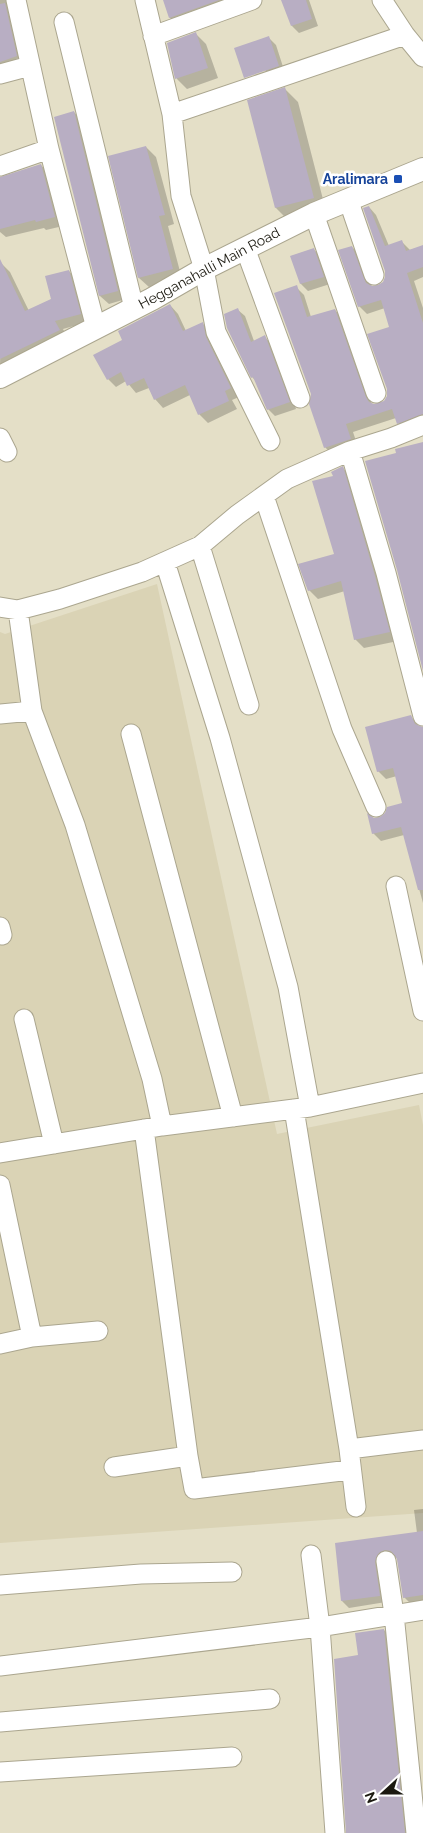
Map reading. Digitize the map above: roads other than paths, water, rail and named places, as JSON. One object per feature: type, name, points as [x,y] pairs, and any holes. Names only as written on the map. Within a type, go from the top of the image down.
[{"type":"main road","name":"Hegganahalli Main Road","points":[[0,377],[134,308],[204,269],[314,214],[423,169]]},
{"type":"street","points":[[16,0],[48,149],[96,328]]},
{"type":"street","points":[[145,0],[172,114],[181,196],[204,269],[216,332],[270,441]]},
{"type":"street","points":[[153,36],[252,0]]},
{"type":"street","points":[[382,0],[405,35],[423,57]]},
{"type":"street","points":[[64,22],[134,308]]},
{"type":"street","points":[[172,114],[405,35]]},
{"type":"street","points":[[0,74],[30,66]]},
{"type":"street","points":[[0,166],[48,149]]},
{"type":"street","points":[[348,199],[374,275]]},
{"type":"street","points":[[314,214],[376,394]]},
{"type":"street","points":[[245,248],[300,398]]},
{"type":"street","points":[[350,1470],[194,1490],[188,1456],[153,1128],[152,1079],[75,825],[32,711],[9,608],[60,599],[142,572],[165,562],[200,546],[287,479],[350,451],[391,438],[423,425]]},
{"type":"street","points":[[350,451],[386,574],[423,716]]},
{"type":"street","points":[[264,496],[342,729],[376,807]]},
{"type":"street","points":[[200,546],[249,705]]},
{"type":"street","points":[[165,562],[220,738],[288,987],[302,1108],[356,1507]]},
{"type":"street","points":[[0,714],[32,711]]},
{"type":"street","points":[[131,734],[233,1117]]},
{"type":"street","points":[[396,886],[423,1011]]},
{"type":"street","points":[[24,1019],[54,1144]]},
{"type":"street","points":[[0,1154],[153,1128],[302,1108],[423,1083]]},
{"type":"street","points":[[0,1184],[6,1248],[32,1336]]},
{"type":"street","points":[[0,1344],[32,1336],[98,1331]]},
{"type":"street","points":[[349,1449],[423,1440]]},
{"type":"street","points":[[114,1467],[188,1456]]},
{"type":"street","points":[[311,1555],[320,1627],[335,1833]]},
{"type":"street","points":[[386,1561],[394,1614],[416,1833]]},
{"type":"street","points":[[0,1584],[141,1574],[232,1572]]},
{"type":"street","points":[[0,1666],[320,1627],[423,1610]]},
{"type":"street","points":[[0,1722],[270,1699]]},
{"type":"street","points":[[0,1772],[232,1757]]},
{"type":"place","name":"Aralimara","points":[[398,179]]}]
